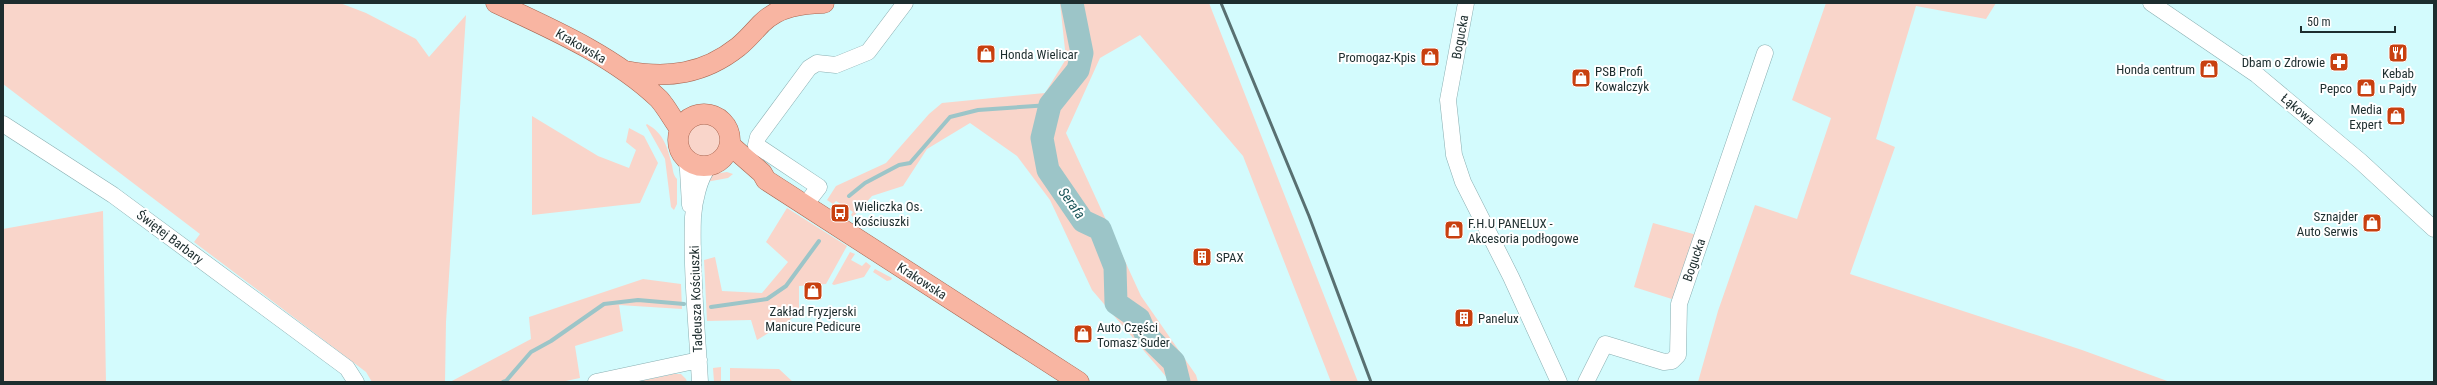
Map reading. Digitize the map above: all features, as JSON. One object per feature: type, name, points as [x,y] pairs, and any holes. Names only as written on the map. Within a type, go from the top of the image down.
[{"type":"main road","name":"Krakowska","points":[[496,3],[549,28],[626,71],[686,122]]},
{"type":"main road","points":[[626,71],[662,76],[676,75],[702,68],[738,47],[762,23],[780,11],[793,6],[824,3]]},
{"type":"main road","points":[[710,114],[719,118],[729,130],[730,145],[726,154],[714,164],[699,166],[686,158],[678,145],[686,122],[710,114]]},
{"type":"main road","name":"Krakowska","points":[[730,145],[762,174],[766,180],[1079,382]]},
{"type":"main road","name":"Krakowska","points":[[714,164],[732,165],[757,179],[766,180]]},
{"type":"street","points":[[806,205],[820,187],[756,145],[758,137],[809,68],[817,63],[836,65],[868,52],[905,3]]},
{"type":"street","name":"Bogucka","points":[[1466,3],[1448,100],[1454,155],[1463,182],[1511,277],[1559,382]]},
{"type":"street","name":"Łąkowa","points":[[2151,3],[2257,75],[2360,161],[2434,229]]},
{"type":"street","name":"Bogucka","points":[[1586,382],[1605,344],[1664,362],[1672,361],[1678,355],[1679,304],[1765,53]]},
{"type":"street","name":"Świętej Barbary","points":[[3,124],[113,195],[333,357],[347,368],[356,382]]},
{"type":"street","name":"Tadeusza Kościuszki","points":[[686,158],[690,205],[693,216],[700,382]]},
{"type":"street","name":"Tadeusza Kościuszki","points":[[693,216],[705,171],[714,164]]},
{"type":"street","points":[[333,357],[343,382]]},
{"type":"street","points":[[596,382],[699,360]]},
{"type":"shaded area","points":[[3,3],[340,3],[366,13],[416,39],[429,57],[466,15],[446,322],[445,382],[372,382],[366,372],[194,242],[200,234],[3,84]]},
{"type":"shaded area","points":[[1060,3],[1209,3],[1358,382],[1331,382],[1243,156],[1140,35],[1100,58],[1066,133],[1141,296],[1196,375],[1198,382],[1168,382],[1168,379],[1092,290],[1050,200],[1017,156],[970,123],[927,149],[903,186],[872,196],[853,217],[851,215],[853,212],[836,201],[833,204],[827,200],[836,186],[886,163],[929,114],[942,103],[1045,93],[1066,59]]},
{"type":"shaded area","points":[[1826,3],[1996,3],[1986,19],[1916,6],[1876,139],[1895,147],[1850,274],[2082,350],[2170,382],[1698,382],[1718,311],[1755,205],[1797,219],[1831,118],[1792,100]]},
{"type":"shaded area","points":[[532,116],[598,156],[629,168],[636,150],[626,142],[629,128],[644,136],[658,163],[640,203],[532,215]]},
{"type":"shaded area","points":[[707,121],[717,126],[721,132],[721,146],[717,152],[711,156],[701,157],[691,152],[687,146],[686,136],[691,126],[697,122]]},
{"type":"shaded area","points":[[647,124],[661,136],[664,141],[674,174],[677,179],[677,204],[674,210],[671,207],[665,159],[646,125]]},
{"type":"shaded area","points":[[727,172],[733,174],[728,178],[706,182],[713,174]]},
{"type":"shaded area","points":[[787,208],[847,246],[826,284],[799,286],[799,314],[757,340],[751,320],[707,321],[704,260],[715,257],[722,291],[762,293],[788,262],[766,242]]},
{"type":"shaded area","points":[[103,211],[106,382],[3,382],[3,229]]},
{"type":"shaded area","points":[[1653,223],[1697,235],[1675,300],[1634,287]]},
{"type":"shaded area","points":[[850,252],[855,254],[851,260],[862,266],[866,262],[871,266],[864,277],[834,285],[832,284]]},
{"type":"shaded area","points":[[875,269],[892,278],[891,280],[887,281],[873,272]]},
{"type":"shaded area","points":[[643,279],[681,284],[682,309],[619,305],[623,331],[575,346],[580,378],[561,382],[450,382],[531,339],[529,317]]},
{"type":"shaded area","points":[[721,367],[721,382],[714,382],[713,368]]},
{"type":"shaded area","points":[[730,368],[779,369],[793,382],[730,382]]},
{"type":"shaded area","points":[[674,374],[681,374],[687,382],[636,382]]},
{"type":"waterway","name":"Serafa","points":[[1072,3],[1082,53],[1078,70],[1050,105],[1042,138],[1048,170],[1083,221],[1100,229],[1115,267],[1116,303],[1139,319],[1146,335],[1174,362],[1179,382]]},
{"type":"waterway","points":[[849,196],[865,183],[899,165],[910,163],[950,117],[978,110],[1050,105]]},
{"type":"waterway","points":[[711,307],[767,299],[786,286],[819,241]]},
{"type":"waterway","points":[[503,382],[506,381],[531,352],[551,341],[604,304],[638,300],[684,304]]},
{"type":"railway","points":[[1221,3],[1309,216],[1371,382]]},
{"type":"place","name":"Kebab u Pajdy","points":[[2398,53]]},
{"type":"place","name":"Honda Wielicar","points":[[986,54]]},
{"type":"place","name":"Promogaz-Kpis","points":[[1430,57]]},
{"type":"place","name":"Dbam o Zdrowie","points":[[2339,62]]},
{"type":"place","name":"Honda centrum","points":[[2209,69]]},
{"type":"place","name":"PSB Profi Kowalczyk","points":[[1581,78]]},
{"type":"place","name":"Pepco","points":[[2366,88]]},
{"type":"place","name":"Media Expert","points":[[2396,116]]},
{"type":"place","name":"Wieliczka Os. Kościuszki","points":[[840,213]]},
{"type":"place","name":"Sznajder Auto Serwis","points":[[2372,223]]},
{"type":"place","name":"F.H.U PANELUX - Akcesoria podłogowe","points":[[1454,230]]},
{"type":"place","name":"SPAX","points":[[1202,257]]},
{"type":"place","name":"Zakład Fryzjerski Manicure Pedicure","points":[[813,291]]},
{"type":"place","name":"Panelux","points":[[1464,318]]},
{"type":"place","name":"Auto Części Tomasz Suder","points":[[1083,334]]}]
